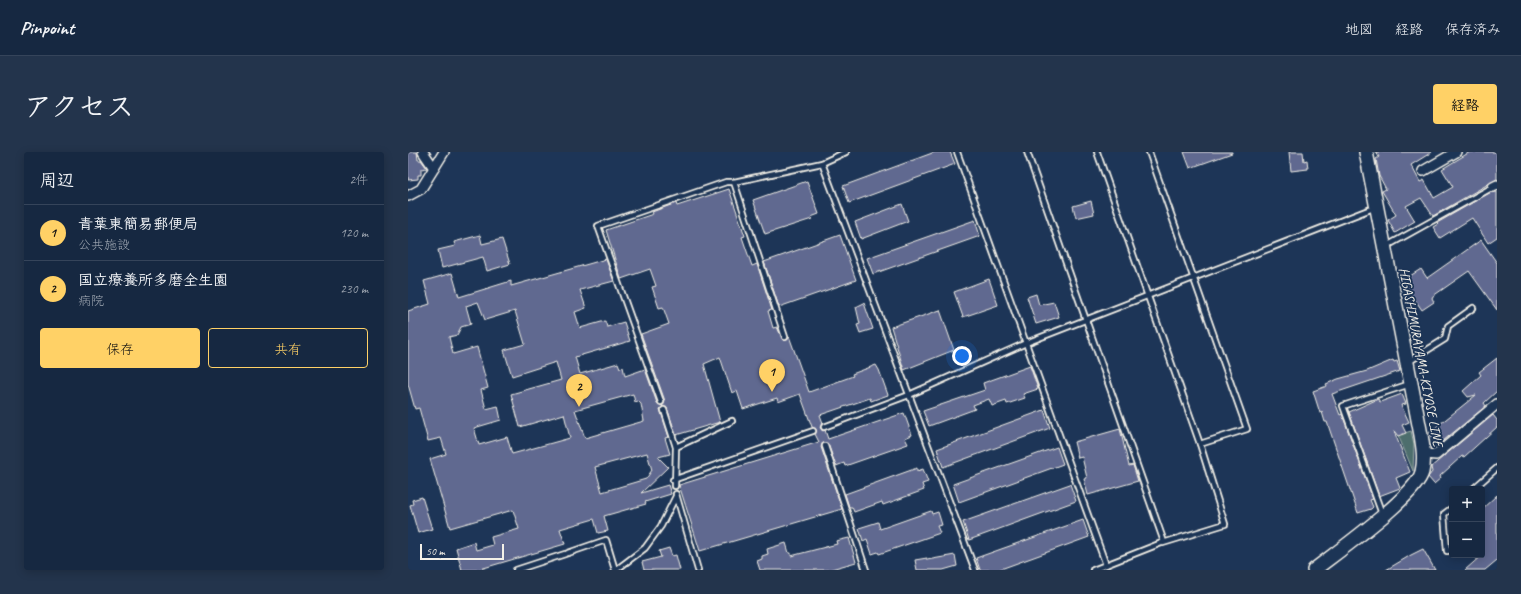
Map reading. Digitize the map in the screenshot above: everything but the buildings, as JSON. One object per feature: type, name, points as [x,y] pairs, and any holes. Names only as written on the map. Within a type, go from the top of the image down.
[{"type":"main road","name":"HIGASHIMURAYAMA-KIYOSE LINE","points":[[1314,570],[1400,501],[1414,486],[1422,472],[1424,454],[1366,152]]},
{"type":"street","points":[[423,152],[434,168]]},
{"type":"street","points":[[408,196],[421,189],[444,152]]},
{"type":"street","points":[[1423,171],[1456,152]]},
{"type":"street","points":[[408,187],[421,189]]},
{"type":"street","points":[[1424,454],[1436,455],[1497,404]]},
{"type":"lane","points":[[661,402],[598,226],[726,182],[734,182],[822,163],[846,152]]},
{"type":"lane","points":[[957,152],[1106,565]]},
{"type":"lane","points":[[1027,152],[1164,542],[1161,544]]},
{"type":"lane","points":[[1093,570],[1161,544],[1225,524],[1200,444],[1097,152]]},
{"type":"lane","points":[[1149,152],[1247,429],[1200,444]]},
{"type":"lane","points":[[822,163],[974,570]]},
{"type":"lane","points":[[734,182],[785,337]]},
{"type":"lane","points":[[1384,248],[1495,186]]},
{"type":"lane","points":[[824,427],[909,395],[1026,343],[1086,319],[1376,207]]},
{"type":"lane","points":[[1406,363],[1445,339],[1448,326],[1473,308]]},
{"type":"lane","points":[[1383,515],[1343,406],[1410,384]]},
{"type":"lane","points":[[664,410],[676,447],[674,486]]},
{"type":"lane","points":[[676,447],[732,421]]},
{"type":"lane","points":[[674,480],[813,431]]},
{"type":"lane","points":[[825,446],[866,570]]},
{"type":"lane","points":[[1476,486],[1497,468]]},
{"type":"lane","points":[[516,570],[606,540],[615,570],[644,548],[661,526],[676,494],[698,570]]},
{"type":"lane","points":[[1449,510],[1444,514],[1449,551]]},
{"type":"green space","points":[[1411,431],[1414,444],[1413,471],[1398,435]]},
{"type":"place","name":"青葉東簡易郵便局","points":[[772,392]]},
{"type":"place","name":"国立療養所多磨全生園","points":[[579,407]]}]
